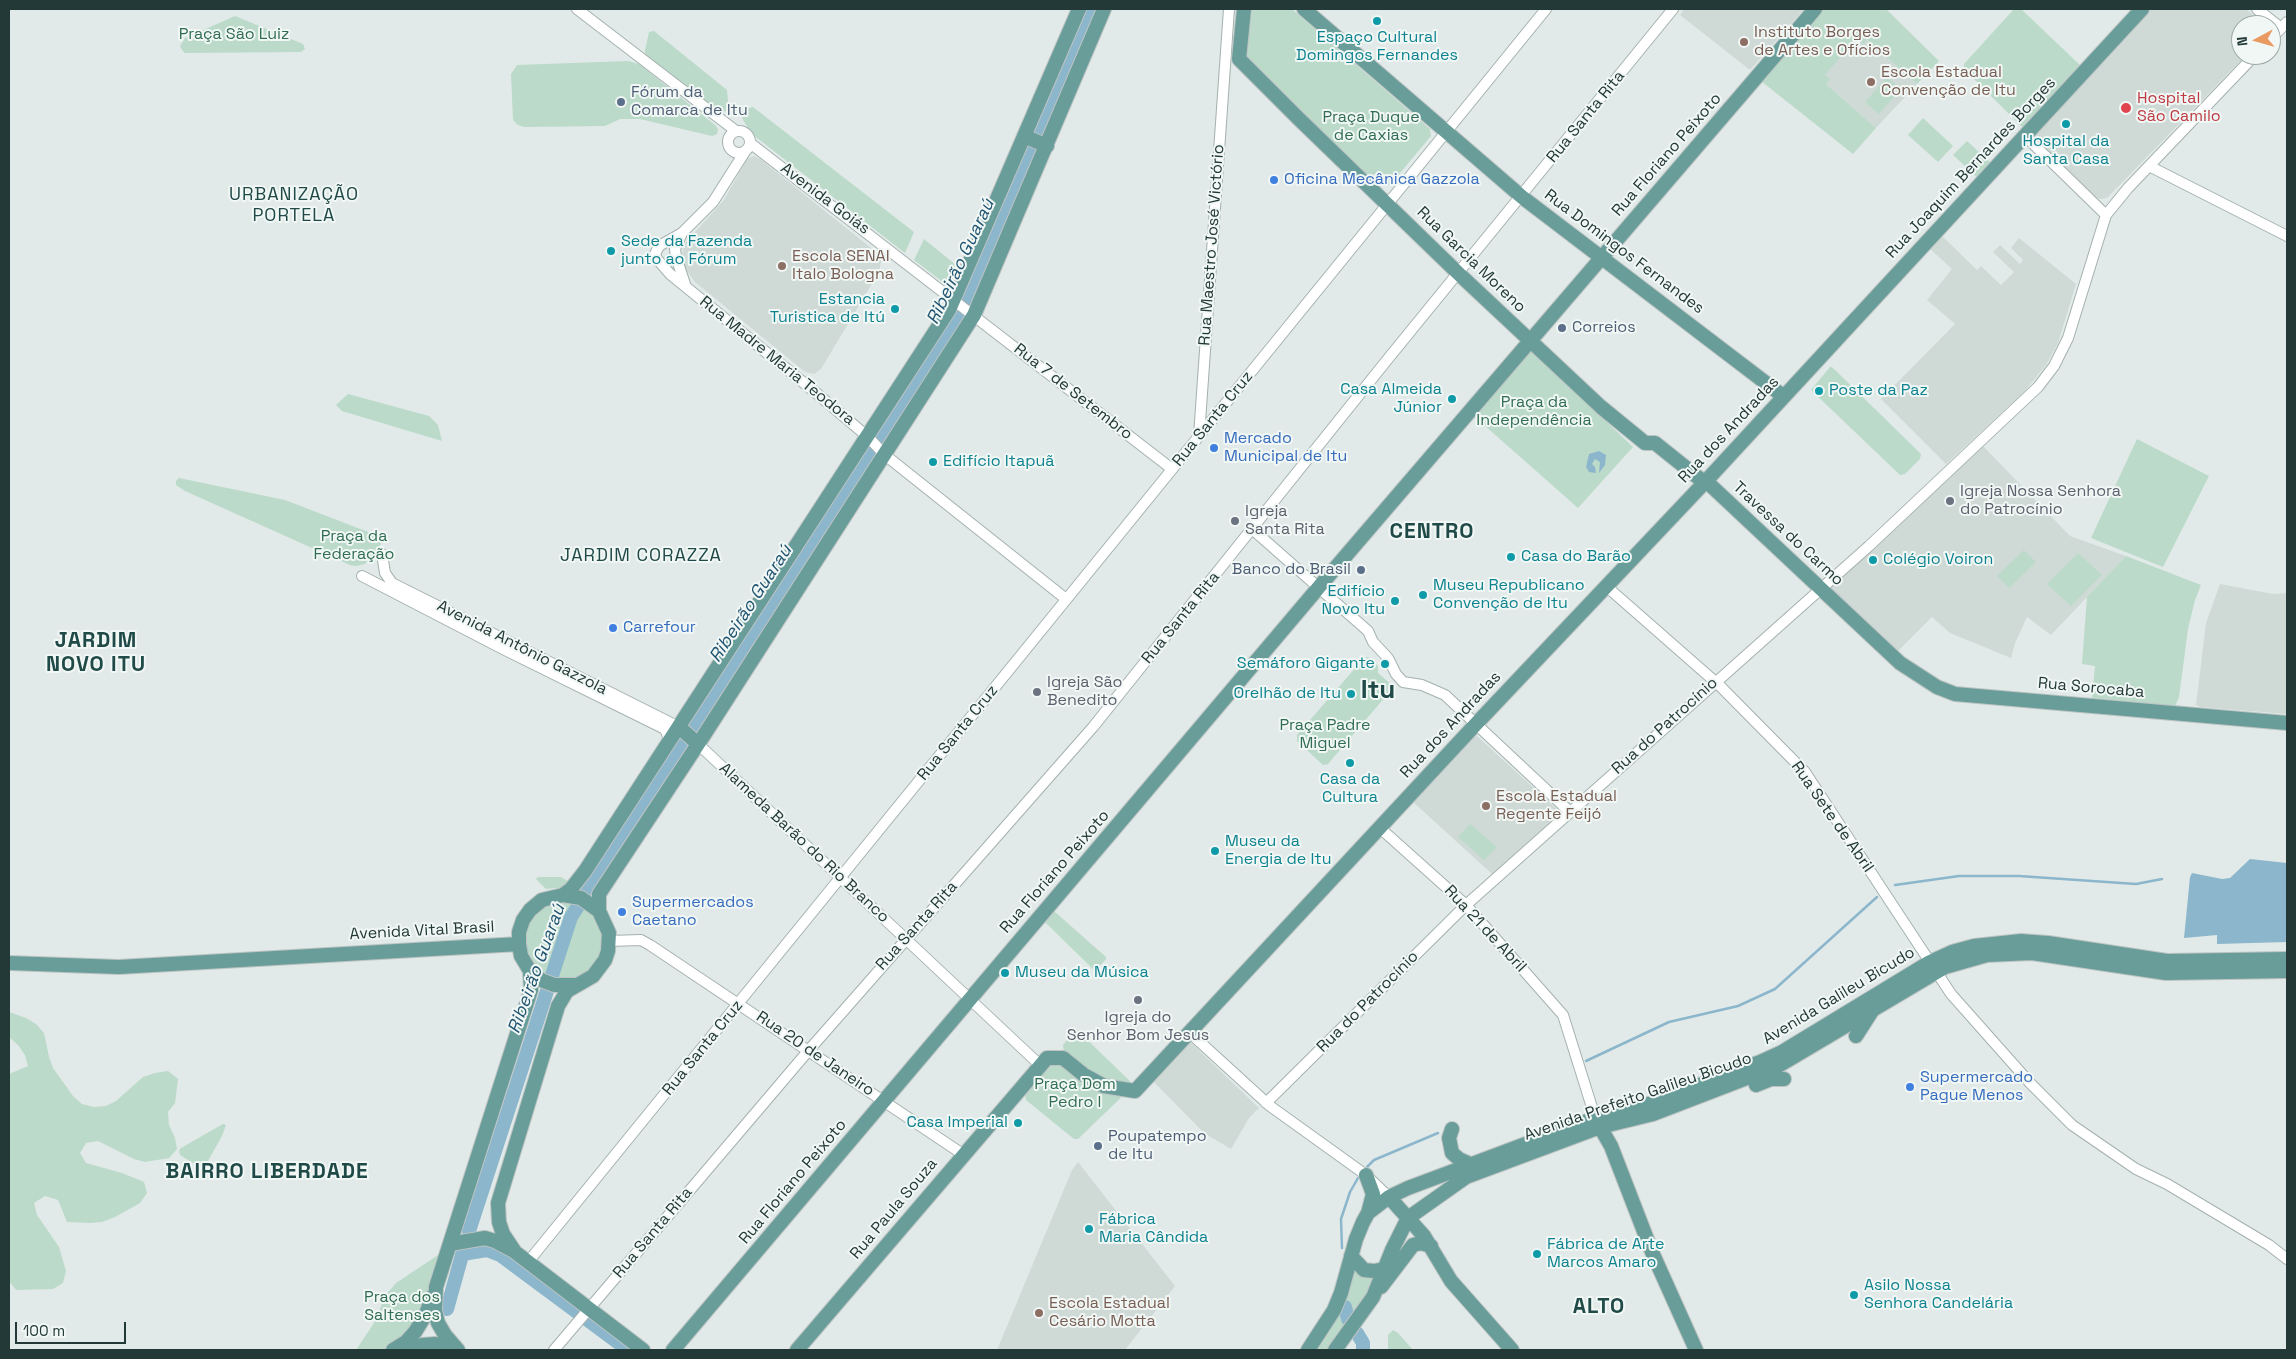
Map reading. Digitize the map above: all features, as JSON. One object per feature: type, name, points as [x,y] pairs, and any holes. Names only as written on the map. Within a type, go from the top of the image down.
[{"type":"main road","points":[[599,911],[575,897],[571,889],[586,871],[670,741],[688,735],[883,453],[972,313],[1035,141],[1061,80],[1079,9]]},
{"type":"main road","points":[[515,1252],[500,1228],[498,1203],[558,1006],[565,993],[585,981],[600,968],[608,951],[607,925],[599,911],[599,894],[688,735],[870,439],[958,302],[1035,141],[1061,80],[1104,9]]},
{"type":"main road","points":[[1244,9],[1239,59],[1387,205]]},
{"type":"main road","points":[[1304,9],[1447,132]]},
{"type":"main road","name":"Rua Floriano Peixoto","points":[[673,1350],[969,998],[1225,701],[1319,587],[1815,9]]},
{"type":"main road","name":"Rua Joaquim Bernardes Borges","points":[[1795,384],[2142,9]]},
{"type":"main road","name":"Rua Domingos Fernandes","points":[[1447,132],[1522,197],[1783,396]]},
{"type":"main road","name":"Rua Garcia Moreno","points":[[1387,205],[1530,341]]},
{"type":"main road","name":"Travessa do Carmo","points":[[1530,341],[1601,407],[1645,443],[1655,443],[1700,479],[1706,481],[1900,663]]},
{"type":"main road","name":"Rua dos Andradas","points":[[1063,1058],[1097,1084],[1109,1088],[1135,1091],[1795,384]]},
{"type":"main road","name":"Rua Sorocaba","points":[[1900,663],[1937,687],[1955,694],[2287,723]]},
{"type":"main road","points":[[393,1350],[406,1342],[421,1323],[436,1287],[531,990],[530,971],[522,956],[519,944],[521,926],[530,910],[545,899],[575,897]]},
{"type":"main road","name":"Avenida Prefeito Galileu Bicudo","points":[[1308,1350],[1334,1310],[1341,1293],[1359,1230],[1368,1213],[1389,1197],[1470,1164],[1598,1122],[1654,1114],[1778,1066],[1874,1009],[1962,949],[2021,941],[2048,943],[2167,961],[2287,959]]},
{"type":"main road","name":"Avenida Vital Brasil","points":[[9,963],[119,967],[519,944]]},
{"type":"main road","name":"Avenida Prefeito Galileu Bicudo","points":[[1933,967],[1987,955],[2032,953],[2166,973],[2287,971]]},
{"type":"main road","name":"Avenida Galileu Bicudo","points":[[1598,1122],[1772,1057],[1933,967]]},
{"type":"main road","points":[[530,971],[550,983],[576,985]]},
{"type":"main road","points":[[1856,1036],[1874,1009]]},
{"type":"main road","points":[[1044,1062],[1063,1058],[1059,1044]]},
{"type":"main road","name":"Rua Paula Souza","points":[[796,1350],[1044,1062]]},
{"type":"main road","points":[[1721,1088],[1746,1088],[1770,1080],[1784,1078]]},
{"type":"main road","points":[[1598,1122],[1611,1146],[1666,1288],[1696,1350]]},
{"type":"main road","name":"Avenida Prefeito Galileu Bicudo","points":[[1408,1218],[1472,1174],[1598,1122]]},
{"type":"main road","points":[[1452,1129],[1449,1138],[1452,1152],[1459,1159],[1470,1164]]},
{"type":"main road","points":[[1366,1175],[1373,1194],[1368,1213]]},
{"type":"main road","points":[[1389,1197],[1431,1246],[1451,1281],[1512,1350]]},
{"type":"main road","points":[[1373,1297],[1408,1218]]},
{"type":"main road","points":[[450,1244],[485,1238],[495,1241],[515,1252],[588,1311],[643,1350]]},
{"type":"main road","points":[[1335,1350],[1413,1245],[1421,1243],[1431,1246]]},
{"type":"main road","points":[[1351,1256],[1364,1270],[1384,1270],[1398,1264]]},
{"type":"main road","points":[[436,1287],[434,1303],[438,1323],[456,1350]]},
{"type":"main road","points":[[412,1350],[422,1345],[435,1344],[456,1350]]},
{"type":"street","points":[[577,9],[736,131],[748,135],[748,146],[713,202],[682,233],[656,249],[660,263],[670,263],[676,253],[682,233]]},
{"type":"street","points":[[1229,9],[1225,54],[1239,59]]},
{"type":"street","points":[[1387,205],[1546,9]]},
{"type":"street","name":"Rua Santa Rita","points":[[554,1350],[809,1050],[1093,727],[1673,9]]},
{"type":"street","points":[[2257,9],[2284,25]]},
{"type":"street","name":"Rua Maestro José Victório","points":[[1199,436],[1225,54]]},
{"type":"street","points":[[2025,136],[2106,215],[2149,166],[2245,65]]},
{"type":"street","points":[[720,118],[730,145],[734,160],[734,170]]},
{"type":"street","points":[[730,145],[732,133],[736,131]]},
{"type":"street","points":[[730,145],[739,152],[748,146]]},
{"type":"street","name":"Avenida Goiás","points":[[748,146],[972,313]]},
{"type":"street","points":[[2149,166],[2287,236]]},
{"type":"street","name":"Rua Santa Cruz","points":[[528,1262],[740,1004],[1066,599],[1387,205]]},
{"type":"street","name":"Rua do Patrocínio","points":[[1266,1103],[1466,905],[1918,500],[2038,387],[2054,366],[2068,338],[2106,215]]},
{"type":"street","points":[[665,243],[676,253]]},
{"type":"street","name":"Rua Madre Maria Teodora","points":[[676,253],[685,285]]},
{"type":"street","name":"Rua Madre Maria Teodora","points":[[660,263],[670,274],[722,318],[816,392],[870,439],[883,453]]},
{"type":"street","name":"Rua 7 de Setembro","points":[[972,313],[1172,470]]},
{"type":"street","points":[[883,453],[1066,599]]},
{"type":"street","points":[[1252,529],[1368,631],[1373,642],[1388,658],[1396,674],[1404,682],[1422,684],[1445,695],[1570,812]]},
{"type":"street","name":"Avenida Antônio Gazzola","points":[[382,554],[385,573],[392,583],[688,735]]},
{"type":"street","name":"Avenida Antônio Gazzola","points":[[362,576],[503,649],[606,694],[665,729],[670,741]]},
{"type":"street","name":"Rua Sete de Abril","points":[[1606,586],[1715,681],[1805,772],[1951,994],[2030,1083],[2072,1125],[2136,1169],[2167,1184],[2269,1245],[2287,1259]]},
{"type":"street","name":"Alameda Barão do Rio Branco","points":[[688,735],[969,998],[1044,1062]]},
{"type":"street","name":"Rua 21 de Abril","points":[[1380,828],[1466,905],[1563,1015],[1598,1122]]},
{"type":"street","name":"Rua 20 de Janeiro","points":[[609,941],[641,940],[740,1004],[964,1155]]},
{"type":"street","points":[[1190,1033],[1266,1103],[1366,1175],[1389,1197]]},
{"type":"shaded area","name":"Instituto Borges de Artes e Ofícios","points":[[1684,9],[1804,9],[1750,70],[1680,15]]},
{"type":"shaded area","name":"Hospital São Camilo","points":[[2151,9],[2246,9],[2253,15],[2231,15],[2231,65],[2236,65],[2107,198],[2100,199],[2095,197],[2032,135]]},
{"type":"shaded area","name":"Escola Estadual Convenção de Itu","points":[[1856,38],[1867,40],[1917,84],[1876,128],[1826,84],[1825,75]]},
{"type":"shaded area","name":"Escola SENAI Italo Bologna","points":[[754,156],[876,252],[881,261],[879,272],[821,369],[814,374],[805,372],[695,282],[686,270],[681,257],[685,243],[724,200],[747,159]]},
{"type":"shaded area","points":[[1941,235],[1977,270],[1981,266],[2001,285],[2014,272],[1993,252],[2000,245],[2020,264],[2023,260],[2011,248],[2019,238],[2076,284],[2058,343],[2046,365],[2024,392],[1946,464],[1881,399],[1955,324],[1927,300],[1952,269],[1929,248]]},
{"type":"shaded area","points":[[1983,446],[2070,536],[2126,556],[2051,635],[2027,617],[2015,643],[2011,658],[1950,633],[1932,617],[1898,651],[1832,591],[1832,585]]},
{"type":"shaded area","points":[[2220,584],[2273,594],[2287,593],[2287,714],[2200,707],[2196,705],[2206,623]]},
{"type":"shaded area","name":"Escola Estadual Regente Feijó","points":[[1477,736],[1559,811],[1558,815],[1492,874],[1412,801],[1473,737]]},
{"type":"shaded area","points":[[1189,1041],[1259,1108],[1249,1118],[1231,1149],[1204,1133],[1152,1080]]},
{"type":"shaded area","name":"Fábrica Maria Cândida","points":[[1078,1162],[1175,1286],[1125,1350],[997,1350],[1072,1170]]},
{"type":"green space","name":"Praça Duque de Caxias","points":[[1252,9],[1292,9],[1430,129],[1431,136],[1390,185],[1384,186],[1376,182],[1309,121],[1246,58]]},
{"type":"green space","points":[[1823,9],[1886,9],[1939,61],[1917,84],[1867,40],[1863,44],[1856,39],[1825,75],[1830,79],[1826,84],[1876,128],[1853,154],[1761,81]]},
{"type":"green space","points":[[2014,9],[2021,9],[2080,65],[2081,70],[2023,128],[1964,69],[1964,64]]},
{"type":"green space","name":"Praça São Luiz","points":[[235,16],[303,44],[305,49],[301,52],[185,53],[182,50],[180,46],[185,38]]},
{"type":"green space","points":[[654,31],[727,90],[729,111],[720,112],[645,56],[649,32]]},
{"type":"green space","points":[[628,61],[639,64],[715,125],[718,129],[717,134],[712,136],[640,119],[620,119],[605,126],[524,127],[518,125],[513,120],[511,74],[517,65]]},
{"type":"green space","points":[[1887,77],[1901,89],[1879,114],[1865,102]]},
{"type":"green space","points":[[753,107],[914,232],[905,253],[752,134],[741,113],[745,109]]},
{"type":"green space","points":[[1923,118],[1953,146],[1938,162],[1908,135]]},
{"type":"green space","points":[[1967,141],[1993,165],[1980,180],[1953,155]]},
{"type":"green space","points":[[924,239],[956,265],[948,286],[914,260]]},
{"type":"green space","name":"Praça da Independência","points":[[1531,350],[1633,447],[1578,508],[1475,417],[1476,413]]},
{"type":"green space","points":[[1830,367],[1921,454],[1920,459],[1905,474],[1900,475],[1811,390]]},
{"type":"green space","points":[[348,394],[429,416],[438,425],[442,441],[342,411],[336,405]]},
{"type":"green space","points":[[2137,439],[2209,476],[2163,567],[2091,538]]},
{"type":"green space","name":"Praça da Federação","points":[[179,478],[285,500],[376,535],[380,538],[381,544],[365,564],[350,565],[185,491],[176,485],[176,481]]},
{"type":"green space","points":[[2024,550],[2036,562],[2009,588],[1997,576]]},
{"type":"green space","points":[[2078,553],[2102,575],[2071,606],[2047,584]]},
{"type":"green space","points":[[2126,556],[2201,585],[2195,600],[2188,629],[2179,697],[2175,706],[2092,698],[2095,666],[2082,664],[2087,597]]},
{"type":"green space","name":"Praça Padre Miguel","points":[[1368,657],[1378,666],[1378,673],[1392,685],[1392,689],[1328,764],[1323,765],[1297,741],[1297,735],[1364,658]]},
{"type":"green space","points":[[1470,824],[1497,847],[1484,860],[1458,837]]},
{"type":"green space","points":[[538,877],[561,877],[569,882],[565,887],[546,889],[536,879]]},
{"type":"green space","points":[[556,902],[572,902],[586,908],[597,919],[603,933],[603,949],[597,963],[586,974],[572,980],[556,980],[542,974],[531,963],[525,949],[525,933],[531,919],[542,908]]},
{"type":"green space","points":[[1052,912],[1055,912],[1106,957],[1096,970],[1045,922]]},
{"type":"green space","points":[[9,1012],[36,1024],[44,1033],[53,1068],[73,1096],[82,1104],[94,1107],[106,1106],[116,1101],[143,1077],[155,1073],[168,1071],[178,1079],[175,1103],[168,1112],[169,1125],[175,1138],[177,1149],[169,1158],[145,1162],[134,1159],[98,1141],[86,1143],[80,1153],[86,1163],[122,1173],[144,1182],[147,1193],[140,1203],[115,1217],[102,1222],[91,1223],[67,1222],[58,1200],[45,1196],[34,1203],[37,1215],[59,1247],[66,1271],[63,1283],[53,1289],[16,1290],[9,1281],[9,1074],[28,1066],[25,1055],[9,1037]]},
{"type":"green space","name":"Praça Dom Pedro I","points":[[1076,1029],[1134,1085],[1078,1139],[1074,1139],[1026,1100],[1025,1093],[1049,1064],[1064,1052],[1063,1045]]},
{"type":"green space","points":[[223,1124],[226,1125],[222,1136],[204,1168],[180,1155],[179,1150],[181,1148]]},
{"type":"green space","name":"Praça dos Saltenses","points":[[444,1251],[425,1306],[415,1325],[391,1346],[383,1350],[356,1350],[374,1323],[386,1295],[396,1283]]},
{"type":"green space","points":[[1354,1268],[1377,1277],[1373,1287],[1331,1350],[1313,1350]]},
{"type":"green space","points":[[1393,1330],[1413,1350],[1388,1350],[1388,1335]]},
{"type":"water","points":[[1599,451],[1606,455],[1605,465],[1599,473],[1600,462],[1595,459],[1592,464],[1595,467],[1596,473],[1589,472],[1586,467],[1589,454]]},
{"type":"water","points":[[2250,859],[2287,863],[2287,942],[2217,944],[2217,935],[2184,938],[2192,873],[2222,879],[2230,878]]},
{"type":"waterway","name":"Ribeirão Guaraú","points":[[469,1231],[571,917],[960,316],[971,296],[1032,145],[1092,9]]},
{"type":"waterway","points":[[1895,885],[1959,876],[2019,876],[2136,884],[2162,879]]},
{"type":"waterway","points":[[1586,1061],[1669,1022],[1738,1006],[1775,989],[1877,897]]},
{"type":"waterway","points":[[1367,1167],[1374,1160],[1438,1133]]},
{"type":"waterway","points":[[1342,1248],[1341,1219],[1350,1192],[1358,1178]]},
{"type":"waterway","name":"Ribeirão Guaraú","points":[[447,1309],[464,1248]]},
{"type":"waterway","points":[[462,1254],[487,1250],[500,1255],[628,1350]]},
{"type":"waterway","points":[[1345,1307],[1348,1319]]},
{"type":"waterway","points":[[1357,1333],[1363,1343],[1363,1350]]},
{"type":"place","name":"Espaço Cultural Domingos Fernandes","points":[[1377,21]]},
{"type":"place","name":"Instituto Borges de Artes e Ofícios","points":[[1744,42]]},
{"type":"place","name":"Escola Estadual Convenção de Itu","points":[[1871,82]]},
{"type":"place","name":"Fórum da Comarca de Itu","points":[[621,102]]},
{"type":"place","name":"Hospital São Camilo","points":[[2126,108]]},
{"type":"place","name":"Hospital da Santa Casa","points":[[2066,124]]},
{"type":"place","name":"Oficina Mecânica Gazzola","points":[[1274,180]]},
{"type":"place","name":"Sede da Fazenda junto ao Fórum","points":[[611,251]]},
{"type":"place","name":"Escola SENAI Italo Bologna","points":[[782,266]]},
{"type":"place","name":"Estancia Turistica de Itú","points":[[895,309]]},
{"type":"place","name":"Correios","points":[[1562,328]]},
{"type":"place","name":"Poste da Paz","points":[[1819,391]]},
{"type":"place","name":"Casa Almeida Júnior","points":[[1452,399]]},
{"type":"place","name":"Mercado Municipal de Itu","points":[[1214,448]]},
{"type":"place","name":"Edifício Itapuã","points":[[933,462]]},
{"type":"place","name":"Igreja Nossa Senhora do Patrocínio","points":[[1950,501]]},
{"type":"place","name":"Igreja Santa Rita","points":[[1235,521]]},
{"type":"place","name":"Casa do Barão","points":[[1511,557]]},
{"type":"place","name":"Colégio Voiron","points":[[1873,560]]},
{"type":"place","name":"Banco do Brasil","points":[[1361,570]]},
{"type":"place","name":"Museu Republicano Convenção de Itu","points":[[1423,595]]},
{"type":"place","name":"Edifício Novo Itu","points":[[1395,601]]},
{"type":"place","name":"Carrefour","points":[[613,628]]},
{"type":"place","name":"Semáforo Gigante","points":[[1385,664]]},
{"type":"place","name":"Igreja São Benedito","points":[[1037,692]]},
{"type":"place","name":"Orelhão de Itu","points":[[1351,694]]},
{"type":"place","name":"Casa da Cultura","points":[[1350,763]]},
{"type":"place","name":"Escola Estadual Regente Feijó","points":[[1486,806]]},
{"type":"place","name":"Museu da Energia de Itu","points":[[1215,851]]},
{"type":"place","name":"Supermercados Caetano","points":[[622,912]]},
{"type":"place","name":"Museu da Música","points":[[1005,973]]},
{"type":"place","name":"Igreja do Senhor Bom Jesus","points":[[1138,1000]]},
{"type":"place","name":"Supermercado Pague Menos","points":[[1910,1087]]},
{"type":"place","name":"Casa Imperial","points":[[1018,1123]]},
{"type":"place","name":"Poupatempo de Itu","points":[[1098,1146]]},
{"type":"place","name":"Fábrica Maria Cândida","points":[[1089,1229]]},
{"type":"place","name":"Fábrica de Arte Marcos Amaro","points":[[1537,1254]]},
{"type":"place","name":"Asilo Nossa Senhora Candelária","points":[[1854,1295]]},
{"type":"place","name":"Escola Estadual Cesário Motta","points":[[1039,1313]]},
{"type":"district","name":"URBANIZAÇÃO PORTELA","points":[[294,205]]},
{"type":"district","name":"CENTRO","points":[[1432,532]]},
{"type":"district","name":"JARDIM CORAZZA","points":[[641,556]]},
{"type":"district","name":"JARDIM NOVO ITU","points":[[96,653]]},
{"type":"district","name":"Itu","points":[[1378,691]]},
{"type":"district","name":"BAIRRO LIBERDADE","points":[[267,1172]]},
{"type":"district","name":"ALTO","points":[[1599,1307]]}]
